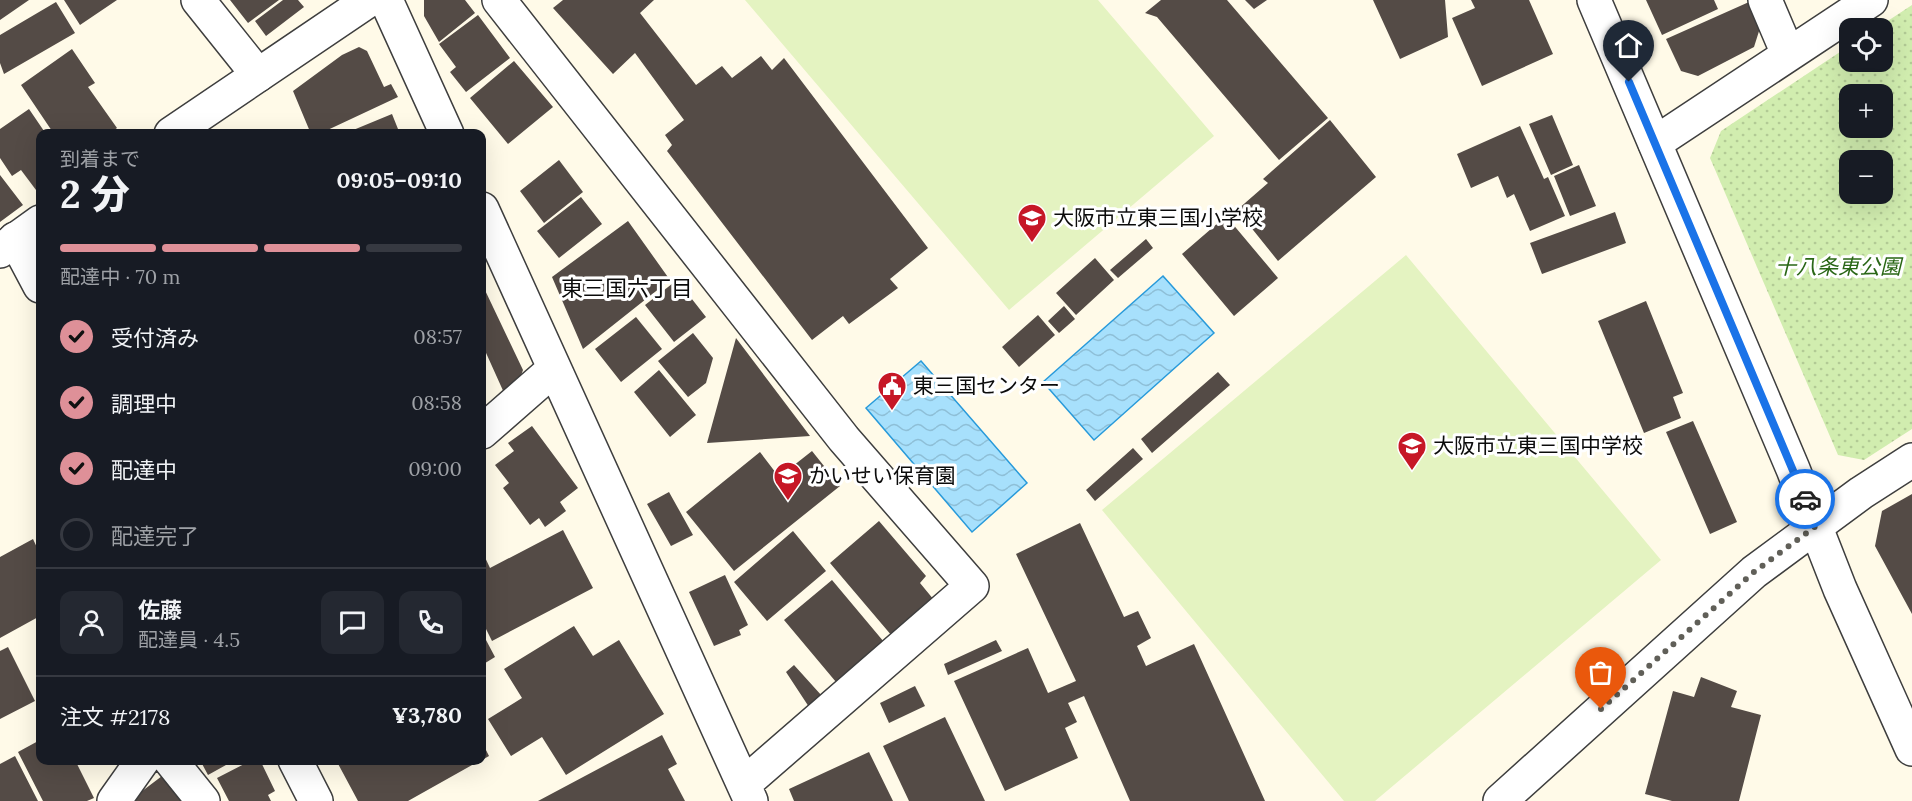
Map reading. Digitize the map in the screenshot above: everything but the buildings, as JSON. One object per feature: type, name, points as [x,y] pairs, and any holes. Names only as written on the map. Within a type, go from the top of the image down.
[{"type":"street","points":[[198,0],[258,75]]},
{"type":"street","points":[[178,129],[369,0]]},
{"type":"street","points":[[386,0],[445,129]]},
{"type":"street","points":[[486,218],[747,792],[972,586],[844,439],[498,0]]},
{"type":"street","points":[[1594,0],[1816,526],[1840,589],[1912,749]]},
{"type":"street","points":[[1765,0],[1788,54]]},
{"type":"street","points":[[1655,143],[1871,0]]},
{"type":"street","points":[[19,237],[36,277]]},
{"type":"street","points":[[486,428],[554,369]]},
{"type":"street","points":[[1500,801],[1754,572],[1861,493],[1912,460]]},
{"type":"street","points":[[114,801],[139,765]]},
{"type":"street","points":[[174,765],[203,801]]},
{"type":"street","points":[[298,765],[316,801]]},
{"type":"green space","points":[[745,0],[1098,0],[1214,136],[1009,310]]},
{"type":"green space","name":"十八条東公園","points":[[1912,5],[1912,429],[1864,460],[1838,455],[1710,158],[1721,131],[1839,53],[1839,72],[1893,72],[1892,18]]},
{"type":"green space","points":[[1406,255],[1661,560],[1375,801],[1344,801],[1102,510]]},
{"type":"water","points":[[1163,276],[1214,333],[1094,440],[1043,382]]},
{"type":"water","points":[[921,361],[1027,483],[972,532],[866,408]]},
{"type":"way so far","points":[[1601,709],[1754,572],[1816,526],[1805,499]]},
{"type":"place","name":"大阪市立東三国小学校","points":[[1032,244]]},
{"type":"place","name":"東三国センター","points":[[892,412]]},
{"type":"place","name":"大阪市立東三国中学校","points":[[1412,472]]},
{"type":"place","name":"かいせい保育園","points":[[788,502]]},
{"type":"district","name":"東三国六丁目","points":[[627,288]]},
{"type":"route","points":[[1629,82],[1805,499]]}]
